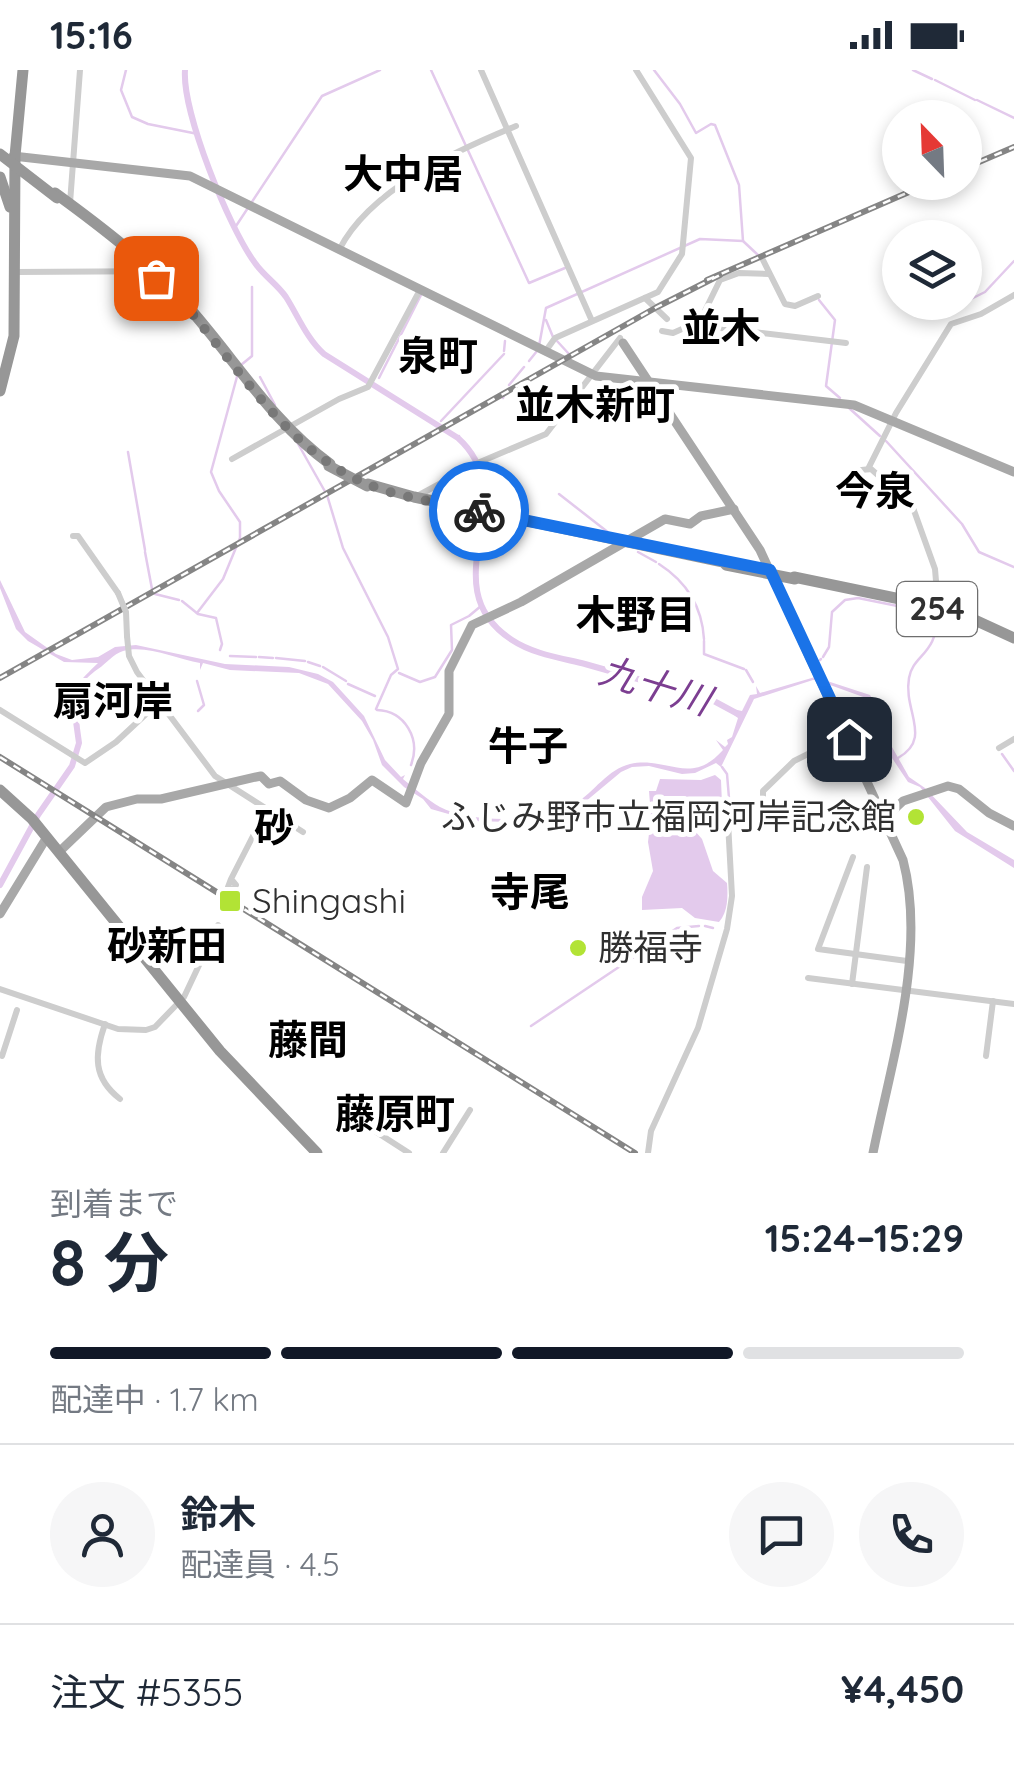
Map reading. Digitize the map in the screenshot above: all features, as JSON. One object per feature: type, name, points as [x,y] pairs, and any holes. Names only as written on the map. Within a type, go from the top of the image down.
[{"type":"highway","points":[[1,385],[14,336],[14,201],[7,156],[22,70]]},
{"type":"highway","name":"254","points":[[7,156],[64,201]]},
{"type":"highway","name":"254","points":[[7,156],[152,271],[286,429],[330,465],[368,485],[412,498],[939,608],[1014,639]]},
{"type":"highway","points":[[0,174],[14,201],[12,336],[1,385]]},
{"type":"highway","points":[[0,174],[12,221]]},
{"type":"highway","points":[[14,201],[32,187],[64,201]]},
{"type":"highway","name":"254","points":[[675,553],[858,591]]},
{"type":"highway","points":[[0,790],[34,822],[233,1066],[317,1153]]},
{"type":"main road","points":[[7,156],[183,173],[592,375],[845,403],[1014,472]]},
{"type":"main road","points":[[620,342],[734,509],[772,574],[903,860],[912,918],[896,1046],[873,1153]]},
{"type":"main road","points":[[59,852],[104,808],[261,776],[266,784],[280,781],[306,800],[330,808],[372,780],[406,803],[449,714],[448,673],[467,631],[487,616],[521,602],[665,518],[690,524],[700,516],[734,509]]},
{"type":"main road","points":[[885,818],[900,802],[948,786],[959,789],[989,813],[1014,826]]},
{"type":"main road","points":[[0,914],[46,838]]},
{"type":"street","points":[[64,201],[72,162],[80,70]]},
{"type":"street","points":[[481,70],[592,321]]},
{"type":"street","points":[[545,352],[555,338],[662,288],[682,254],[691,160],[636,70]]},
{"type":"street","points":[[339,250],[353,226],[382,199],[444,158],[516,126]]},
{"type":"street","points":[[763,260],[786,305],[794,306],[818,296]]},
{"type":"street","points":[[15,272],[180,272]]},
{"type":"street","points":[[662,331],[673,332],[700,321],[720,280],[739,272],[769,274]]},
{"type":"street","points":[[232,459],[371,384],[420,290]]},
{"type":"street","points":[[868,469],[951,324],[981,314],[1014,294]]},
{"type":"street","points":[[645,298],[667,319]]},
{"type":"street","points":[[700,321],[712,328],[846,343]]},
{"type":"street","points":[[412,498],[478,463],[546,434],[620,342]]},
{"type":"street","points":[[852,471],[868,469],[912,505],[934,567],[939,608]]},
{"type":"street","points":[[73,536],[78,536],[124,605],[130,658],[159,702],[222,783],[303,832]]},
{"type":"street","points":[[0,710],[76,758],[89,762],[159,702]]},
{"type":"street","points":[[648,1153],[651,1131],[698,1028],[727,929],[732,896],[728,822],[749,826],[762,823],[763,791],[794,761],[847,735]]},
{"type":"street","points":[[999,748],[1014,739]]},
{"type":"street","points":[[231,879],[269,812]]},
{"type":"street","points":[[853,856],[818,949],[907,961]]},
{"type":"street","points":[[852,984],[867,867]]},
{"type":"street","points":[[0,989],[131,1032],[146,1030],[180,1002],[218,925]]},
{"type":"street","points":[[808,978],[1014,1004]]},
{"type":"street","points":[[986,1056],[993,1001]]},
{"type":"street","points":[[2,1056],[18,1010]]},
{"type":"street","points":[[105,1024],[98,1048],[102,1080],[120,1099]]},
{"type":"street","points":[[443,1153],[470,1110]]},
{"type":"street","points":[[352,1117],[409,1153]]},
{"type":"shaded area","points":[[0,580],[25,632],[56,654],[72,660],[98,657],[115,647],[136,645],[225,664],[289,667],[318,674],[333,682],[364,716],[385,760],[401,777],[405,775],[403,779],[440,807],[488,819],[527,818],[562,810],[630,764],[700,767],[723,750],[716,740],[725,747],[728,744],[738,718],[730,712],[742,711],[750,695],[757,694],[756,686],[760,693],[815,677],[870,695],[883,715],[892,747],[909,777],[925,788],[967,832],[1014,860],[1014,868],[955,831],[920,787],[908,782],[890,755],[885,730],[866,698],[819,681],[754,699],[721,767],[716,763],[695,773],[682,774],[649,766],[632,767],[585,802],[551,818],[473,821],[431,809],[404,787],[382,765],[362,721],[328,684],[299,673],[230,670],[203,663],[200,670],[200,663],[162,653],[123,651],[90,675],[80,688],[80,730],[73,694],[98,663],[64,662],[28,641],[16,629]]},
{"type":"shaded area","points":[[715,775],[721,780],[722,804],[690,799],[678,812],[702,839],[713,871],[727,883],[722,918],[719,922],[695,918],[682,908],[642,910],[642,897],[653,871],[648,842],[649,791],[656,791],[660,779],[701,780]]},
{"type":"waterway","points":[[126,70],[121,90],[132,117],[198,134]]},
{"type":"waterway","name":"九十川","points":[[185,70],[191,113],[209,169],[255,263],[286,297],[324,354],[458,438],[476,462],[483,488],[476,568],[478,594],[488,618],[512,640],[529,649],[712,700],[738,714]]},
{"type":"waterway","points":[[236,226],[322,96],[380,70]]},
{"type":"waterway","points":[[431,70],[529,283],[565,268]]},
{"type":"waterway","points":[[654,70],[696,133],[715,125],[739,185],[743,241]]},
{"type":"waterway","points":[[913,70],[932,79]]},
{"type":"waterway","points":[[935,80],[975,100]]},
{"type":"waterway","points":[[982,102],[1014,118]]},
{"type":"waterway","points":[[539,346],[546,308],[700,239],[743,241],[759,256]]},
{"type":"waterway","points":[[982,294],[1014,261]]},
{"type":"waterway","points":[[241,365],[252,356],[252,287]]},
{"type":"waterway","points":[[379,378],[421,295]]},
{"type":"waterway","points":[[819,300],[835,320],[826,386],[840,398]]},
{"type":"waterway","points":[[546,320],[553,337]]},
{"type":"waterway","points":[[504,351],[505,341]]},
{"type":"waterway","points":[[557,341],[569,354]]},
{"type":"waterway","points":[[529,361],[537,351]]},
{"type":"waterway","points":[[441,421],[504,354]]},
{"type":"waterway","points":[[509,385],[524,367]]},
{"type":"waterway","points":[[197,613],[223,579],[240,538],[240,522],[211,472],[238,373]]},
{"type":"waterway","points":[[260,377],[275,405]]},
{"type":"waterway","points":[[849,408],[880,436]]},
{"type":"waterway","points":[[886,441],[962,524],[979,552],[1014,567]]},
{"type":"waterway","points":[[297,442],[327,495],[343,548],[388,637],[398,669],[391,675],[376,709]]},
{"type":"waterway","points":[[128,452],[145,550]]},
{"type":"waterway","points":[[559,494],[609,533]]},
{"type":"waterway","points":[[145,552],[152,589]]},
{"type":"waterway","points":[[638,552],[656,562]]},
{"type":"waterway","points":[[659,564],[691,596],[704,639]]},
{"type":"waterway","points":[[155,594],[179,600]]},
{"type":"waterway","points":[[823,657],[829,647],[832,612],[845,600],[858,598],[937,614],[934,638],[909,678],[914,742],[898,758]]},
{"type":"waterway","points":[[182,601],[198,614],[216,618],[220,650]]},
{"type":"waterway","points":[[399,673],[420,682],[435,677],[452,650],[451,625],[481,606]]},
{"type":"waterway","points":[[704,641],[704,654],[744,669]]},
{"type":"waterway","points":[[230,656],[256,657]]},
{"type":"waterway","points":[[259,657],[273,658]]},
{"type":"waterway","points":[[276,658],[305,661]]},
{"type":"waterway","points":[[308,662],[320,666]]},
{"type":"waterway","points":[[323,667],[346,681]]},
{"type":"waterway","points":[[746,670],[753,682]]},
{"type":"waterway","points":[[197,681],[204,705],[198,711]]},
{"type":"waterway","points":[[348,684],[375,696]]},
{"type":"waterway","points":[[0,885],[38,815],[72,766],[79,743],[74,707]]},
{"type":"waterway","points":[[377,710],[396,715],[408,728],[414,746],[411,765]]},
{"type":"waterway","points":[[1002,754],[1014,771]]},
{"type":"waterway","points":[[722,767],[727,774],[731,822]]},
{"type":"waterway","points":[[531,1026],[677,928],[699,926]]},
{"type":"waterway","points":[[705,926],[713,928]]},
{"type":"railway","points":[[982,161],[1014,147]]},
{"type":"railway","points":[[707,280],[891,200]]},
{"type":"railway","points":[[0,678],[720,275]]},
{"type":"railway","points":[[0,757],[635,1153]]},
{"type":"way so far","points":[[156,278],[150,271],[192,311],[288,428],[314,452],[352,477],[379,488],[479,511]]},
{"type":"place","name":"ふじみ野市立福岡河岸記念館","points":[[916,817]]},
{"type":"place","name":"Shingashi","points":[[230,901]]},
{"type":"place","name":"勝福寺","points":[[578,948]]},
{"type":"district","name":"大中居","points":[[403,174]]},
{"type":"district","name":"並木","points":[[721,328]]},
{"type":"district","name":"泉町","points":[[438,356]]},
{"type":"district","name":"並木新町","points":[[595,405]]},
{"type":"district","name":"今泉","points":[[875,491]]},
{"type":"district","name":"木野目","points":[[636,615]]},
{"type":"district","name":"扇河岸","points":[[113,701]]},
{"type":"district","name":"牛子","points":[[528,746]]},
{"type":"district","name":"砂","points":[[274,828]]},
{"type":"district","name":"寺尾","points":[[530,892]]},
{"type":"district","name":"砂新田","points":[[167,946]]},
{"type":"district","name":"藤間","points":[[308,1040]]},
{"type":"district","name":"藤原町","points":[[395,1114]]},
{"type":"route","points":[[479,511],[770,570],[849,739]]}]
